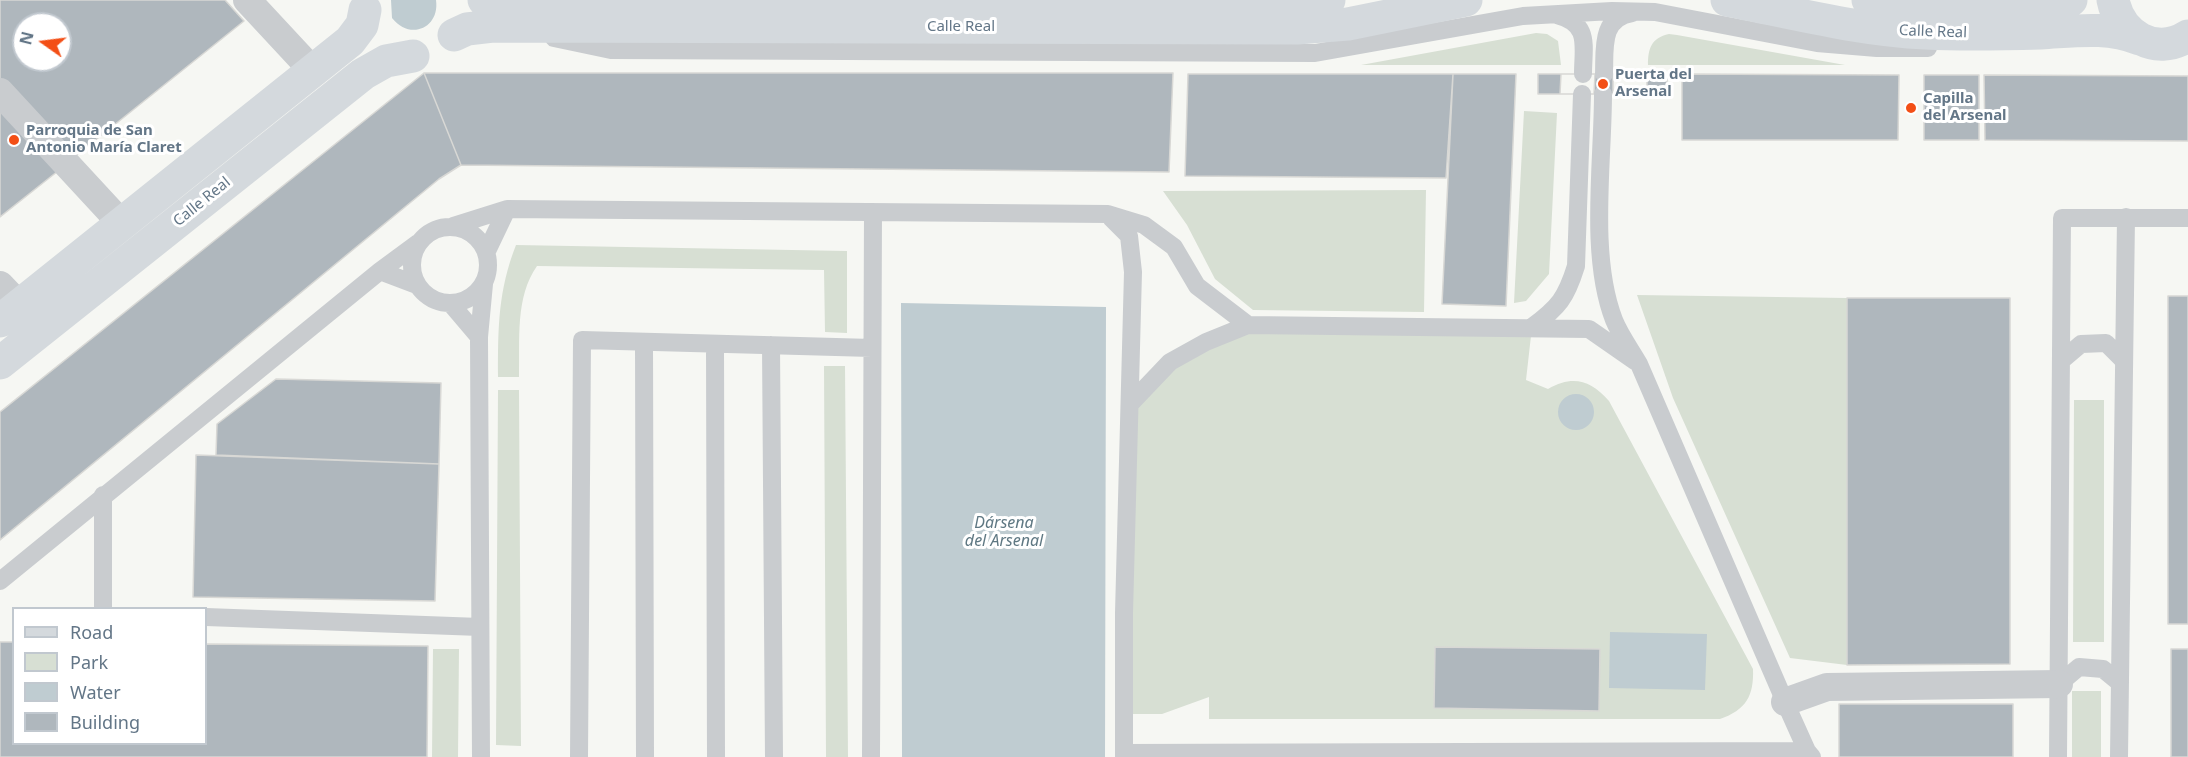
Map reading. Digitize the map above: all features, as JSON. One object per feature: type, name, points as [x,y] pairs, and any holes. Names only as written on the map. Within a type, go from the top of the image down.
[{"type":"main road","points":[[454,35],[462,17],[461,0]]},
{"type":"main road","name":"Calle Real","points":[[488,13],[1298,28],[1348,24],[1467,0]]},
{"type":"main road","name":"Calle Real","points":[[1727,0],[1833,22],[1899,31],[2041,33],[2108,29],[2166,44],[2188,36]]},
{"type":"main road","name":"Calle Real","points":[[1868,0],[2042,5],[2071,0]]},
{"type":"main road","points":[[2113,0],[2121,24],[2140,39]]},
{"type":"main road","name":"Calle Real","points":[[0,363],[363,74],[386,61],[433,52],[488,13],[704,1],[1305,1]]},
{"type":"main road","points":[[7,304],[122,224],[313,71],[357,34],[362,25],[365,5]]},
{"type":"main road","points":[[365,5],[368,26],[377,40],[394,52],[413,56]]},
{"type":"street","points":[[247,0],[313,71]]},
{"type":"street","points":[[0,92],[122,224]]},
{"type":"street","points":[[1785,702],[1827,687],[2059,684]]},
{"type":"lane","points":[[488,13],[610,50],[1305,53],[1351,49],[1492,21],[1546,14],[1643,11],[1817,43],[1877,48],[1988,46],[2041,33]]},
{"type":"lane","points":[[1604,74],[1608,28],[1619,17],[1643,11]]},
{"type":"lane","points":[[1546,14],[1569,18],[1580,27],[1583,40],[1582,74]]},
{"type":"lane","points":[[1533,327],[1557,308],[1568,291],[1576,266],[1582,94]]},
{"type":"lane","points":[[1108,214],[1129,236],[1134,272],[1124,613],[1124,755],[1810,754],[1785,702],[1639,364],[1615,321],[1602,268],[1604,94]]},
{"type":"lane","points":[[0,581],[103,495],[418,243],[440,227],[453,226],[507,209],[1108,214],[1143,225],[1174,247],[1197,286],[1248,326]]},
{"type":"lane","points":[[486,253],[507,209]]},
{"type":"lane","points":[[871,757],[873,212]]},
{"type":"lane","points":[[2119,757],[2126,217]]},
{"type":"lane","points":[[2058,757],[2062,218],[2188,218]]},
{"type":"lane","points":[[453,226],[472,233],[482,243],[486,253],[488,272],[484,284],[479,337],[481,757]]},
{"type":"lane","points":[[418,243],[413,255],[412,272],[417,285],[426,295],[438,302],[451,304],[469,298],[484,284]]},
{"type":"lane","points":[[380,272],[417,285]]},
{"type":"lane","points":[[451,304],[479,337]]},
{"type":"lane","points":[[1130,404],[1170,362],[1206,342],[1248,326],[1588,329],[1639,364]]},
{"type":"lane","points":[[579,757],[582,340],[872,348]]},
{"type":"lane","points":[[644,342],[645,757]]},
{"type":"lane","points":[[2061,361],[2081,344],[2106,343],[2124,361]]},
{"type":"lane","points":[[715,344],[716,757]]},
{"type":"lane","points":[[771,345],[774,757]]},
{"type":"lane","points":[[103,495],[103,607]]},
{"type":"lane","points":[[207,617],[480,627]]},
{"type":"lane","points":[[2059,684],[2079,667],[2103,669],[2120,683]]},
{"type":"green space","points":[[1536,33],[1547,34],[1558,41],[1561,65],[1361,65]]},
{"type":"green space","points":[[1669,34],[1845,65],[1648,65],[1654,41]]},
{"type":"green space","points":[[1524,111],[1557,113],[1549,274],[1526,301],[1514,303]]},
{"type":"green space","points":[[1426,190],[1424,312],[1253,310],[1215,279],[1187,225],[1163,191]]},
{"type":"green space","points":[[516,245],[847,251],[847,333],[825,332],[824,270],[537,266],[525,291],[522,305],[519,377],[498,377],[502,294]]},
{"type":"green space","points":[[1637,295],[1847,298],[1847,665],[1790,658],[1673,398]]},
{"type":"green space","points":[[1248,325],[1532,327],[1526,380],[1548,389],[1565,382],[1581,382],[1595,388],[1609,401],[1753,669],[1752,687],[1747,701],[1736,711],[1720,719],[1209,719],[1209,697],[1162,714],[1124,714],[1130,404],[1170,362]]},
{"type":"green space","points":[[824,366],[845,366],[848,757],[826,757]]},
{"type":"green space","points":[[498,390],[519,390],[521,746],[496,745]]},
{"type":"green space","points":[[2074,400],[2104,400],[2104,642],[2073,642]]},
{"type":"green space","points":[[433,649],[459,649],[458,757],[432,757]]},
{"type":"green space","points":[[2072,691],[2101,691],[2101,757],[2072,757]]},
{"type":"water","points":[[391,0],[436,0],[436,10],[429,24],[415,30],[407,29],[392,18]]},
{"type":"water","name":"Dársena del Arsenal","points":[[901,303],[1106,307],[1105,757],[902,757]]},
{"type":"water","points":[[1576,394],[1589,399],[1594,412],[1589,425],[1576,430],[1563,425],[1558,412],[1563,399]]},
{"type":"water","points":[[1610,632],[1707,634],[1705,690],[1609,688]]},
{"type":"building","points":[[0,0],[225,0],[244,21],[73,158],[0,79]]},
{"type":"building","points":[[424,73],[1173,73],[1169,172],[461,165]]},
{"type":"building","points":[[424,73],[461,165],[439,179],[0,540],[0,412]]},
{"type":"building","points":[[1188,74],[1453,74],[1446,178],[1185,176]]},
{"type":"building","points":[[1453,74],[1516,74],[1506,306],[1442,304]]},
{"type":"building","name":"Puerta del Arsenal","points":[[1538,74],[1667,74],[1667,94],[1538,94]]},
{"type":"building","name":"Puerta del Arsenal","points":[[1561,74],[1647,74],[1647,94],[1560,94]]},
{"type":"building","points":[[1595,74],[1613,74],[1613,94],[1594,94]]},
{"type":"building","points":[[1682,74],[1899,75],[1898,140],[1682,140]]},
{"type":"building","points":[[1924,75],[1979,75],[1979,140],[1924,140]]},
{"type":"building","points":[[1984,75],[2188,76],[2188,141],[1985,140]]},
{"type":"building","name":"Parroquia de San Antonio María Claret","points":[[0,109],[58,171],[0,217]]},
{"type":"building","points":[[2168,296],[2188,296],[2188,624],[2168,624]]},
{"type":"building","points":[[1847,298],[2010,298],[2010,664],[1847,665]]},
{"type":"building","points":[[276,379],[441,383],[439,464],[216,455],[217,424]]},
{"type":"building","points":[[196,455],[439,464],[435,601],[193,597]]},
{"type":"building","points":[[0,642],[12,642],[12,745],[207,745],[207,644],[428,646],[427,757],[0,757]]},
{"type":"building","points":[[1435,647],[1600,649],[1599,711],[1434,708]]},
{"type":"building","points":[[2171,649],[2188,649],[2188,757],[2171,757]]},
{"type":"building","points":[[1839,704],[2013,704],[2013,757],[1839,757]]},
{"type":"place","name":"Puerta del Arsenal","points":[[1603,84]]},
{"type":"place","name":"Capilla del Arsenal","points":[[1911,108]]},
{"type":"place","name":"Parroquia de San Antonio María Claret","points":[[14,140]]}]
